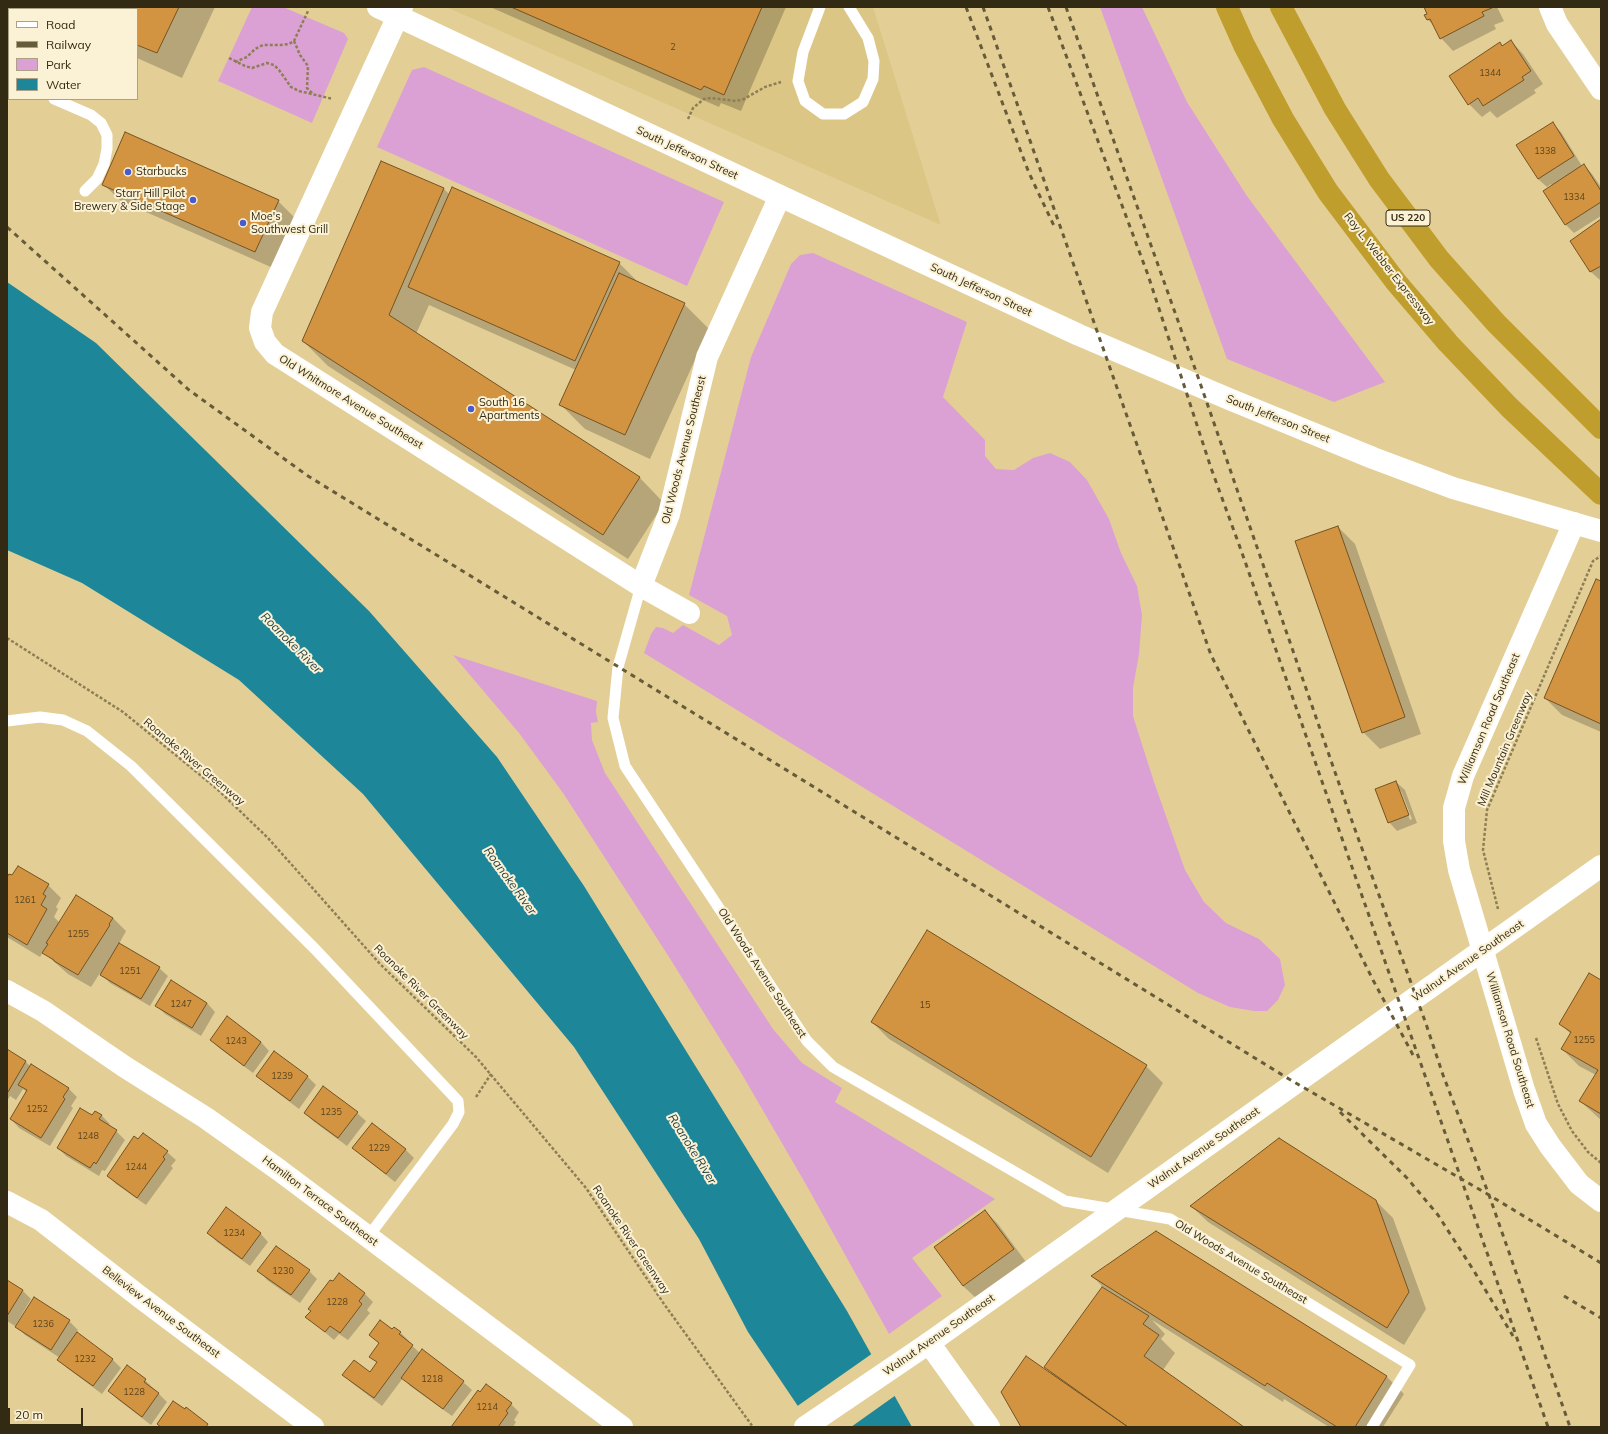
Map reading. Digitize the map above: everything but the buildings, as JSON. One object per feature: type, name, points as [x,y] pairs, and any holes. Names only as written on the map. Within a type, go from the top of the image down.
[{"type":"highway","name":"Roy L. Webber Expressway","points":[[1227,7],[1244,45],[1283,119],[1328,192],[1401,288],[1448,343],[1509,407],[1601,494]]},
{"type":"highway","name":"US 220","points":[[1281,7],[1335,109],[1379,179],[1439,259],[1496,323],[1601,428]]},
{"type":"street","name":"South Jefferson Street","points":[[378,7],[400,11],[780,196],[1079,335],[1229,399],[1374,458],[1453,488],[1601,531]]},
{"type":"street","points":[[1550,7],[1565,36],[1601,89]]},
{"type":"street","name":"Old Whitmore Avenue Southeast","points":[[400,11],[262,312],[260,328],[264,342],[274,354],[641,586],[689,613]]},
{"type":"street","name":"Old Woods Avenue Southeast","points":[[641,586],[670,514],[708,357],[780,196]]},
{"type":"street","name":"Williamson Road Southeast","points":[[1574,523],[1464,776],[1454,808],[1454,840],[1462,877],[1524,1090],[1536,1124],[1550,1146],[1579,1184],[1601,1201]]},
{"type":"street","name":"Walnut Avenue Southeast","points":[[805,1427],[929,1343],[1601,866]]},
{"type":"street","name":"Hamilton Terrace Southeast","points":[[7,991],[43,1011],[125,1067],[206,1118],[280,1170],[622,1427]]},
{"type":"street","name":"Belleview Avenue Southeast","points":[[7,1202],[41,1220],[312,1427]]},
{"type":"street","points":[[929,1343],[989,1427]]},
{"type":"lane","points":[[820,7],[803,52],[798,81],[805,101],[823,114],[844,114],[863,102],[873,80],[874,61],[868,38],[849,7]]},
{"type":"lane","points":[[56,100],[91,115],[101,123],[107,135],[107,149],[104,164],[97,179],[85,191]]},
{"type":"lane","name":"Old Woods Avenue Southeast","points":[[641,586],[618,667],[613,718],[625,766],[807,1041],[833,1067],[1065,1201],[1170,1219],[1410,1365],[1372,1427]]},
{"type":"lane","points":[[7,721],[40,717],[63,720],[87,731],[131,766],[315,949],[458,1102],[459,1112],[453,1124],[368,1237]]},
{"type":"path","points":[[235,62],[247,57],[255,49],[263,45],[285,45],[294,41],[308,11]]},
{"type":"path","points":[[294,41],[300,55],[308,66],[307,88],[313,94]]},
{"type":"path","points":[[229,58],[235,62],[252,68],[267,63],[274,65],[291,87],[298,91],[334,98]]},
{"type":"path","points":[[688,119],[693,108],[704,99],[711,98],[736,101],[780,82],[798,81]]},
{"type":"path","name":"Mill Mountain Greenway","points":[[1498,910],[1483,850],[1486,810],[1593,561],[1601,556]]},
{"type":"path","name":"Roanoke River Greenway","points":[[7,638],[123,712],[216,788],[268,838],[380,964],[476,1057],[586,1188],[664,1304],[753,1427]]},
{"type":"path","points":[[1535,1036],[1558,1104],[1572,1131],[1588,1152],[1601,1163]]},
{"type":"shaded area","points":[[446,7],[873,7],[941,225]]},
{"type":"green space","points":[[252,7],[283,7],[344,33],[348,39],[312,123],[218,81]]},
{"type":"green space","points":[[1100,7],[1142,7],[1187,102],[1247,196],[1385,382],[1334,402],[1227,359]]},
{"type":"green space","points":[[424,67],[724,202],[687,286],[377,147],[412,70]]},
{"type":"green space","points":[[813,253],[967,322],[943,397],[985,440],[985,456],[996,469],[1014,470],[1033,458],[1050,453],[1070,462],[1087,480],[1109,519],[1121,553],[1137,586],[1142,615],[1139,654],[1133,688],[1133,716],[1154,782],[1185,870],[1204,902],[1226,923],[1259,939],[1280,959],[1285,985],[1278,1000],[1267,1011],[1254,1011],[1230,1007],[1198,993],[644,653],[651,634],[656,627],[663,628],[673,633],[683,625],[719,645],[732,635],[727,616],[689,595],[751,357],[791,264],[800,255]]},
{"type":"green space","points":[[453,655],[597,701],[596,712],[598,722],[591,723],[592,740],[605,773],[773,1029],[802,1063],[842,1088],[835,1102],[995,1199],[912,1258],[942,1296],[889,1334],[808,1188],[740,1071],[669,957],[563,793],[519,733]]},
{"type":"water","name":"Roanoke River","points":[[7,282],[96,343],[369,611],[497,757],[584,886],[847,1311],[912,1427],[812,1427],[748,1332],[699,1239],[574,1047],[363,794],[239,680],[82,583],[7,550]]},
{"type":"pier","points":[[873,1353],[896,1395],[851,1427],[809,1427],[796,1407]]},
{"type":"railway","points":[[966,7],[1029,173],[1055,228]]},
{"type":"railway","points":[[983,7],[1211,655],[1373,980],[1413,1055]]},
{"type":"railway","points":[[1048,7],[1148,275],[1211,468],[1548,1427]]},
{"type":"railway","points":[[1066,7],[1198,377],[1353,824],[1425,1021],[1443,1075],[1489,1195],[1570,1427]]},
{"type":"railway","points":[[7,227],[189,390],[308,476],[1289,1079],[1489,1195],[1601,1263]]},
{"type":"railway","points":[[1340,1112],[1407,1178],[1438,1215],[1513,1336]]},
{"type":"railway","points":[[1564,1296],[1601,1318]]},
{"type":"place","name":"Starbucks","points":[[128,172]]},
{"type":"place","name":"Starr Hill Pilot Brewery & Side Stage","points":[[193,200]]},
{"type":"place","name":"Moe's Southwest Grill","points":[[243,223]]},
{"type":"place","name":"South 16 Apartments","points":[[471,409]]}]
